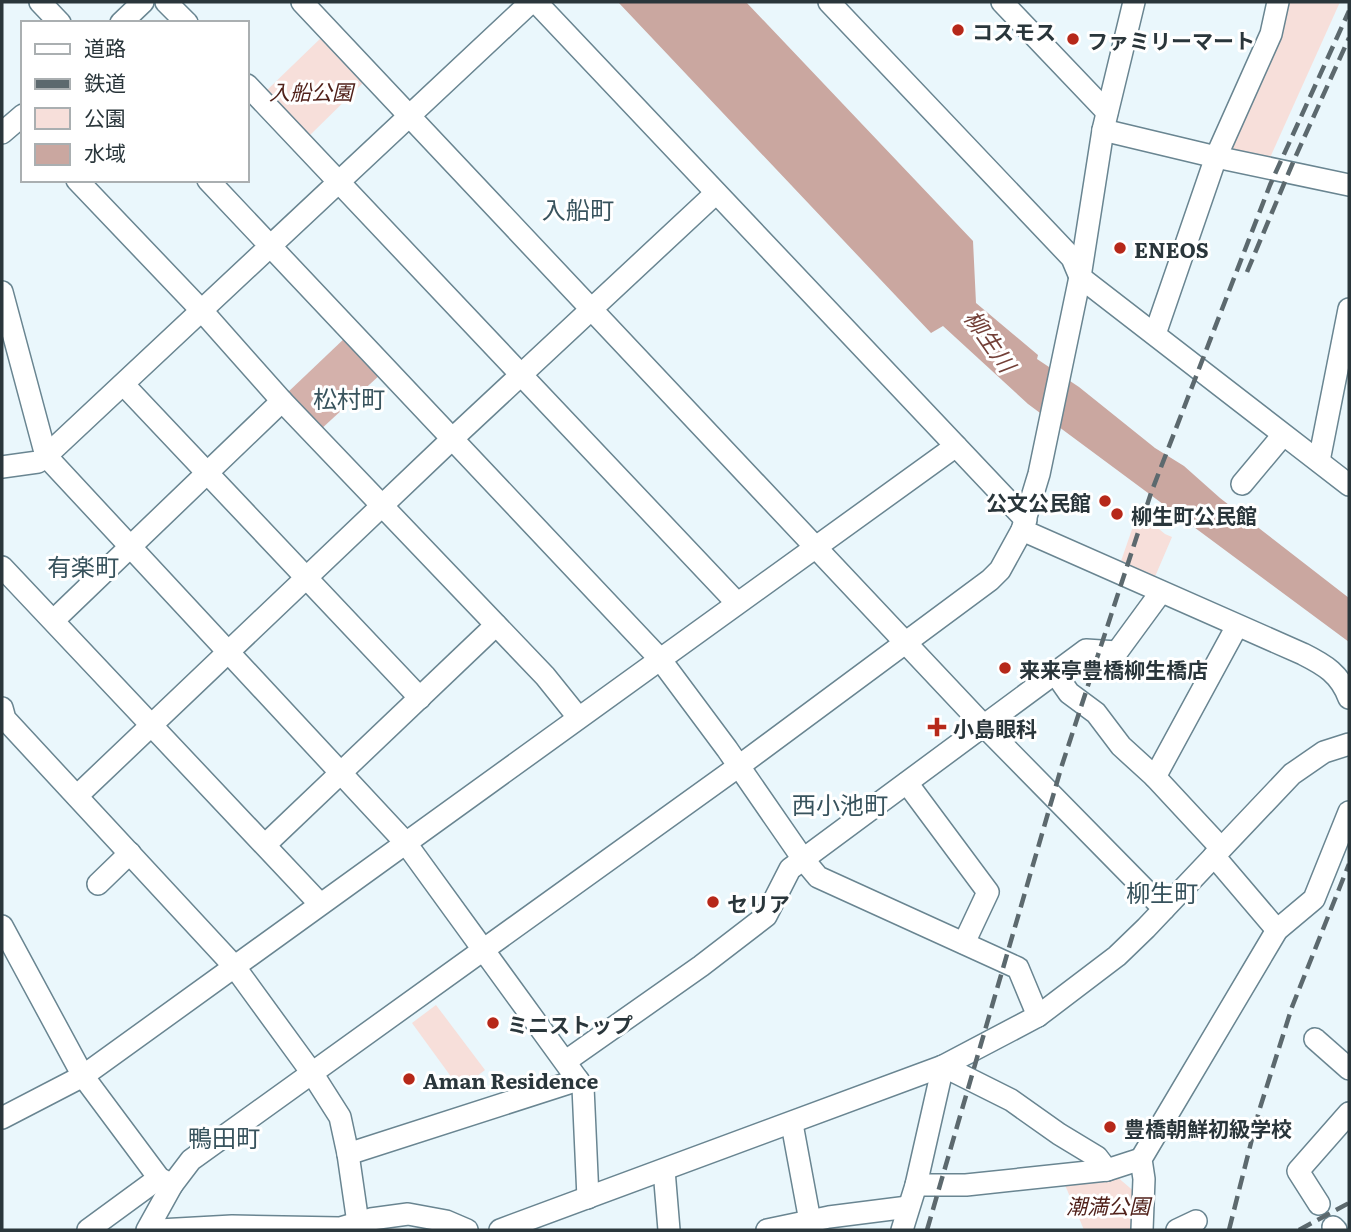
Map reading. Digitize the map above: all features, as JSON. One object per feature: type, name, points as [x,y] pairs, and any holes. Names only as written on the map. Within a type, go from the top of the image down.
[{"type":"street","points":[[40,2],[58,21]]},
{"type":"street","points":[[123,21],[143,2]]},
{"type":"street","points":[[166,2],[185,21]]},
{"type":"street","points":[[302,2],[984,726],[1164,909]]},
{"type":"street","points":[[2,467],[38,462],[46,456],[534,2],[956,446],[1024,525],[1161,592],[1303,654],[1329,668],[1340,679],[1349,698]]},
{"type":"street","points":[[829,2],[1072,258],[1080,276],[1349,485]]},
{"type":"street","points":[[1002,2],[1105,121],[1216,157],[1349,185]]},
{"type":"street","points":[[88,1230],[118,1208],[166,1181],[191,1160],[739,766],[1000,570],[1024,525],[1049,425],[1080,276],[1105,121],[1134,2]]},
{"type":"street","points":[[1155,334],[1216,157],[1271,34],[1278,2]]},
{"type":"street","points":[[248,86],[737,603]]},
{"type":"street","points":[[2,133],[21,119]]},
{"type":"street","points":[[80,182],[203,312],[282,401],[545,676],[578,717]]},
{"type":"street","points":[[210,182],[660,659],[818,877],[1018,968],[1038,1016]]},
{"type":"street","points":[[77,796],[451,440],[716,193]]},
{"type":"street","points":[[2,292],[46,456],[405,842],[583,1087],[587,1198]]},
{"type":"street","points":[[1319,461],[1349,309]]},
{"type":"street","points":[[124,385],[205,474],[420,698]]},
{"type":"street","points":[[54,620],[282,401]]},
{"type":"street","points":[[1242,484],[1283,435]]},
{"type":"street","points":[[2,1118],[83,1076],[956,446]]},
{"type":"street","points":[[2,567],[320,904]]},
{"type":"street","points":[[566,1061],[701,966],[766,916],[786,874],[803,859],[1086,650],[1116,652],[1161,592]]},
{"type":"street","points":[[265,844],[496,625]]},
{"type":"street","points":[[1155,777],[1237,626]]},
{"type":"street","points":[[1055,673],[1069,692],[1096,713],[1121,746],[1155,777],[1218,852],[1277,930]]},
{"type":"street","points":[[3,716],[234,966],[312,1073],[340,1117],[358,1227]]},
{"type":"street","points":[[500,1230],[943,1066],[1038,1016],[1117,956],[1292,774],[1324,752],[1349,744]]},
{"type":"street","points":[[907,783],[988,892],[964,943]]},
{"type":"street","points":[[1142,1230],[1144,1179],[1141,1159],[1277,930],[1314,899],[1349,812]]},
{"type":"street","points":[[98,884],[130,853]]},
{"type":"street","points":[[2,926],[83,1076],[166,1181]]},
{"type":"street","points":[[1315,1039],[1349,1069]]},
{"type":"street","points":[[943,1066],[1011,1100],[1059,1135],[1097,1157],[1107,1170]]},
{"type":"street","points":[[902,1230],[916,1185],[943,1066]]},
{"type":"street","points":[[348,1154],[578,1080]]},
{"type":"street","points":[[1319,1205],[1298,1171],[1349,1112]]},
{"type":"street","points":[[792,1124],[810,1221]]},
{"type":"street","points":[[916,1185],[966,1185],[1107,1170],[1141,1159]]},
{"type":"street","points":[[664,1170],[669,1230]]},
{"type":"street","points":[[118,1208],[147,1230],[166,1181]]},
{"type":"street","points":[[774,1229],[908,1207]]},
{"type":"street","points":[[159,1230],[232,1226],[358,1227],[371,1219],[408,1214],[446,1221],[467,1230]]},
{"type":"green space","points":[[1284,2],[1340,2],[1269,160],[1230,151],[1227,145]]},
{"type":"green space","name":"入船公園","points":[[323,36],[366,80],[306,139],[263,94]]},
{"type":"green space","points":[[1138,512],[1172,537],[1154,579],[1120,564]]},
{"type":"green space","points":[[436,1005],[485,1070],[460,1089],[412,1023]]},
{"type":"green space","name":"潮満公園","points":[[1116,1176],[1136,1193],[1135,1230],[1084,1230],[1065,1185]]},
{"type":"shaded area","points":[[347,336],[382,373],[319,431],[286,394]]},
{"type":"water","name":"柳生川","points":[[618,2],[746,2],[973,241],[976,303],[1038,355],[1037,359],[1079,387],[1155,448],[1184,466],[1220,498],[1349,598],[1349,642],[1028,404],[943,326],[931,333]]},
{"type":"railway","points":[[927,1230],[1062,765],[1151,493],[1270,185],[1349,11]]},
{"type":"railway","points":[[1247,272],[1349,38]]},
{"type":"railway","points":[[1229,1230],[1259,1111],[1292,1007],[1349,864]]},
{"type":"railway","points":[[1299,1230],[1349,1203]]},
{"type":"place","name":"コスモス","points":[[958,30]]},
{"type":"place","name":"ファミリーマート","points":[[1073,39]]},
{"type":"place","name":"ENEOS","points":[[1120,248]]},
{"type":"place","name":"公文公民館","points":[[1105,501]]},
{"type":"place","name":"柳生町公民館","points":[[1117,514]]},
{"type":"place","name":"来来亭豊橋柳生橋店","points":[[1005,668]]},
{"type":"place","name":"小島眼科","points":[[937,727]]},
{"type":"place","name":"セリア","points":[[713,902]]},
{"type":"place","name":"ミニストップ","points":[[493,1023]]},
{"type":"place","name":"Aman Residence","points":[[409,1079]]},
{"type":"place","name":"豊橋朝鮮初級学校","points":[[1110,1127]]},
{"type":"district","name":"入船町","points":[[578,208]]},
{"type":"district","name":"松村町","points":[[349,397]]},
{"type":"district","name":"有楽町","points":[[83,565]]},
{"type":"district","name":"西小池町","points":[[840,803]]},
{"type":"district","name":"柳生町","points":[[1162,891]]},
{"type":"district","name":"鴨田町","points":[[224,1136]]}]
